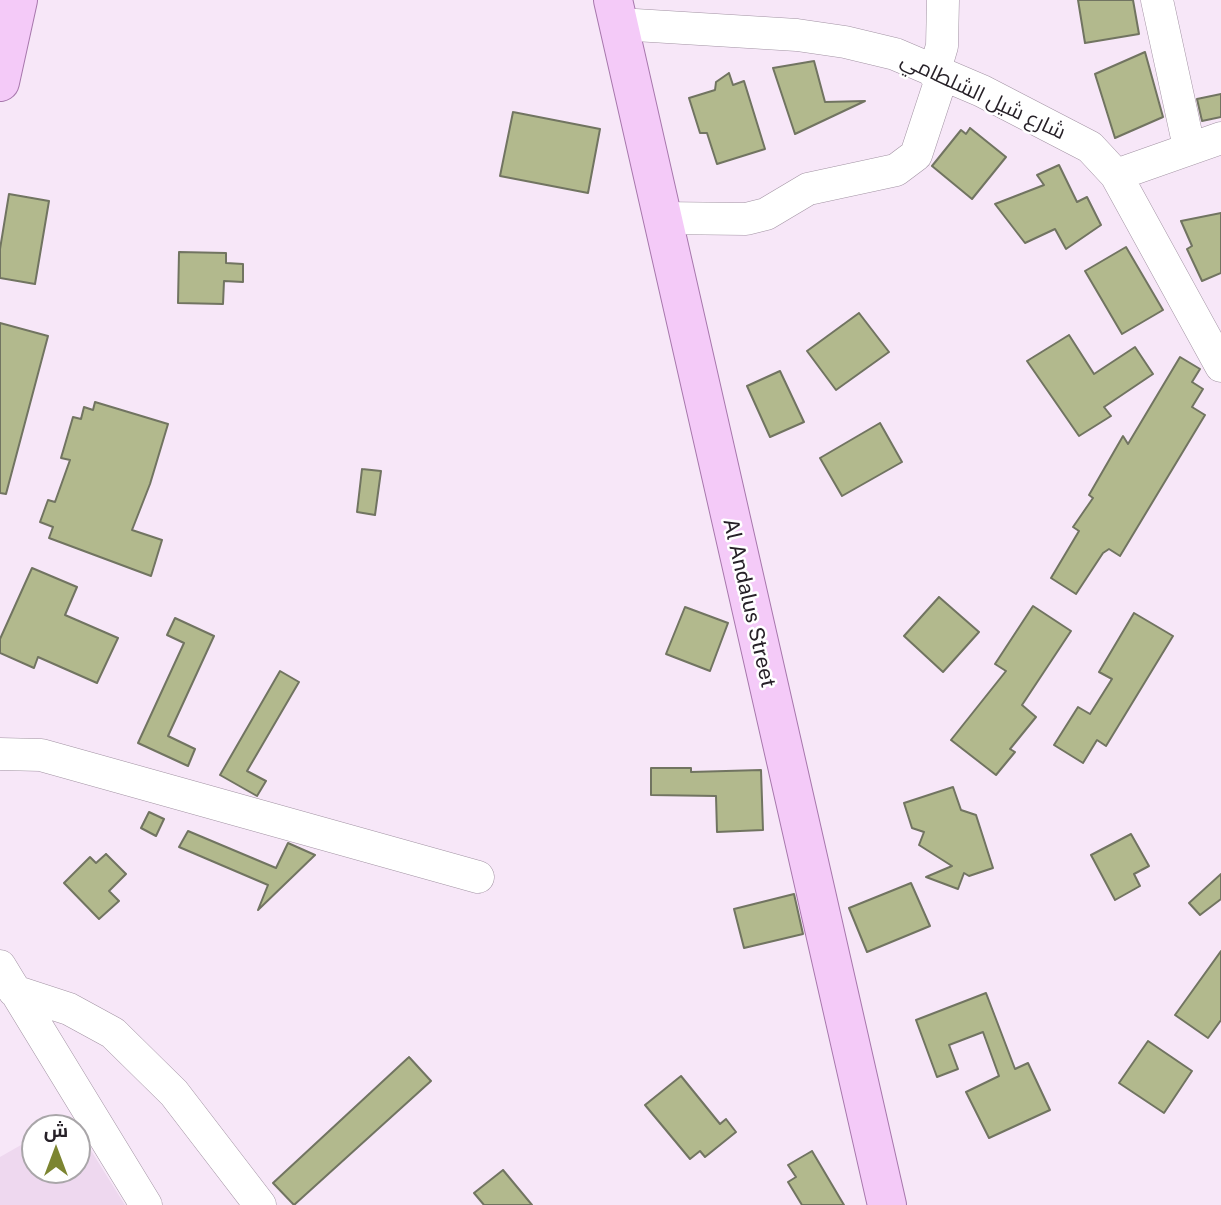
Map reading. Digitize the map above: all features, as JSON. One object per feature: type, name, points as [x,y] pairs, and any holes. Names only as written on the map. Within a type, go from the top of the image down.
[{"type":"main road","points":[[0,82],[18,0]]},
{"type":"main road","name":"Al Andalus Street","points":[[616,12],[887,1205]]},
{"type":"street","points":[[662,218],[746,219],[766,214],[808,188],[896,170],[916,155],[943,47],[943,0]]},
{"type":"street","points":[[1157,0],[1189,147]]},
{"type":"street","name":"شارع شيل الشلطامي","points":[[616,12],[845,42],[895,54],[982,91],[1090,147],[1116,174],[1220,363]]},
{"type":"street","points":[[1116,174],[1221,138]]},
{"type":"street","points":[[0,754],[41,755],[478,877]]},
{"type":"street","points":[[7,978],[146,1205]]},
{"type":"street","points":[[7,978],[113,1033],[174,1093],[260,1205]]},
{"type":"shaded area","points":[[21,1145],[21,1184],[91,1184],[91,1150],[125,1205],[0,1205],[0,1157]]},
{"type":"building","points":[[1078,0],[1133,0],[1139,34],[1085,43]]},
{"type":"building","points":[[1145,52],[1163,117],[1115,138],[1095,74]]},
{"type":"building","points":[[814,61],[825,102],[865,101],[795,134],[773,68]]},
{"type":"building","points":[[729,73],[733,85],[744,81],[765,149],[717,164],[707,133],[700,133],[689,98],[715,90],[716,82]]},
{"type":"building","points":[[1221,94],[1221,117],[1202,121],[1197,99]]},
{"type":"building","points":[[513,112],[600,129],[588,193],[500,176]]},
{"type":"building","points":[[970,128],[1006,157],[972,199],[932,166],[961,130],[966,134]]},
{"type":"building","points":[[1059,165],[1077,202],[1087,197],[1101,225],[1066,249],[1055,229],[1025,243],[995,204],[1044,185],[1037,175]]},
{"type":"building","points":[[9,194],[49,201],[35,284],[0,278],[0,249]]},
{"type":"building","points":[[1221,213],[1221,273],[1202,281],[1187,249],[1192,246],[1181,221]]},
{"type":"building","points":[[1126,247],[1163,310],[1122,334],[1085,271]]},
{"type":"building","points":[[179,252],[226,253],[226,263],[243,264],[243,282],[224,281],[223,304],[178,303]]},
{"type":"building","points":[[859,313],[889,352],[836,390],[807,351]]},
{"type":"building","points":[[0,323],[48,336],[6,494],[0,493]]},
{"type":"building","points":[[1069,335],[1094,374],[1135,347],[1153,374],[1104,407],[1111,416],[1079,436],[1027,361]]},
{"type":"building","points":[[1180,357],[1200,369],[1192,382],[1203,389],[1192,407],[1205,415],[1120,556],[1109,549],[1103,553],[1076,594],[1051,578],[1079,531],[1073,527],[1093,498],[1089,495],[1123,436],[1128,444]]},
{"type":"building","points":[[780,371],[804,422],[770,437],[747,386]]},
{"type":"building","points":[[95,402],[168,424],[150,484],[132,530],[162,540],[151,576],[49,538],[53,527],[40,522],[48,500],[55,502],[70,460],[61,458],[73,417],[81,419],[84,407],[93,410]]},
{"type":"building","points":[[880,423],[902,462],[842,496],[820,458]]},
{"type":"building","points":[[362,469],[381,471],[375,515],[357,512]]},
{"type":"building","points":[[32,568],[77,587],[65,615],[118,638],[97,683],[38,657],[34,668],[0,653],[0,639]]},
{"type":"building","points":[[939,597],[979,632],[943,672],[904,636]]},
{"type":"building","points":[[1033,606],[1071,631],[1022,705],[1036,717],[1010,749],[1015,752],[996,775],[951,740],[1006,671],[995,664]]},
{"type":"building","points":[[685,607],[728,623],[710,671],[666,654]]},
{"type":"building","points":[[1134,613],[1173,636],[1106,746],[1097,740],[1083,763],[1054,745],[1078,707],[1090,714],[1112,679],[1099,672]]},
{"type":"building","points":[[175,618],[214,636],[168,736],[195,749],[188,766],[138,743],[184,643],[167,635]]},
{"type":"building","points":[[280,671],[299,682],[247,771],[266,781],[257,796],[220,775]]},
{"type":"building","points":[[651,768],[691,768],[691,772],[761,770],[763,830],[717,832],[716,796],[651,795]]},
{"type":"building","points":[[953,787],[961,810],[976,815],[993,868],[969,876],[964,873],[958,889],[926,877],[952,866],[919,845],[924,832],[912,828],[904,803]]},
{"type":"building","points":[[149,812],[164,819],[156,836],[141,828]]},
{"type":"building","points":[[188,831],[276,868],[288,843],[315,855],[258,910],[268,885],[179,847]]},
{"type":"building","points":[[1131,834],[1149,866],[1134,874],[1140,886],[1115,900],[1091,855]]},
{"type":"building","points":[[106,854],[126,874],[109,891],[119,901],[99,919],[64,883],[90,857],[96,863]]},
{"type":"building","points":[[1221,874],[1221,899],[1200,915],[1189,903]]},
{"type":"building","points":[[911,883],[930,926],[867,952],[849,908]]},
{"type":"building","points":[[794,894],[803,934],[744,948],[734,909]]},
{"type":"building","points":[[1221,951],[1221,1020],[1208,1038],[1175,1015]]},
{"type":"building","points":[[986,993],[1015,1069],[1028,1063],[1050,1110],[989,1138],[966,1092],[999,1076],[983,1032],[949,1045],[958,1069],[937,1077],[916,1020]]},
{"type":"building","points":[[1148,1041],[1192,1071],[1164,1113],[1119,1083]]},
{"type":"building","points":[[409,1057],[431,1081],[294,1205],[273,1183]]},
{"type":"building","points":[[681,1076],[720,1124],[726,1119],[736,1132],[705,1157],[700,1151],[690,1159],[645,1105]]},
{"type":"building","points":[[812,1151],[844,1205],[802,1205],[788,1182],[796,1177],[788,1165]]},
{"type":"building","points":[[503,1170],[532,1205],[484,1205],[474,1193]]}]
